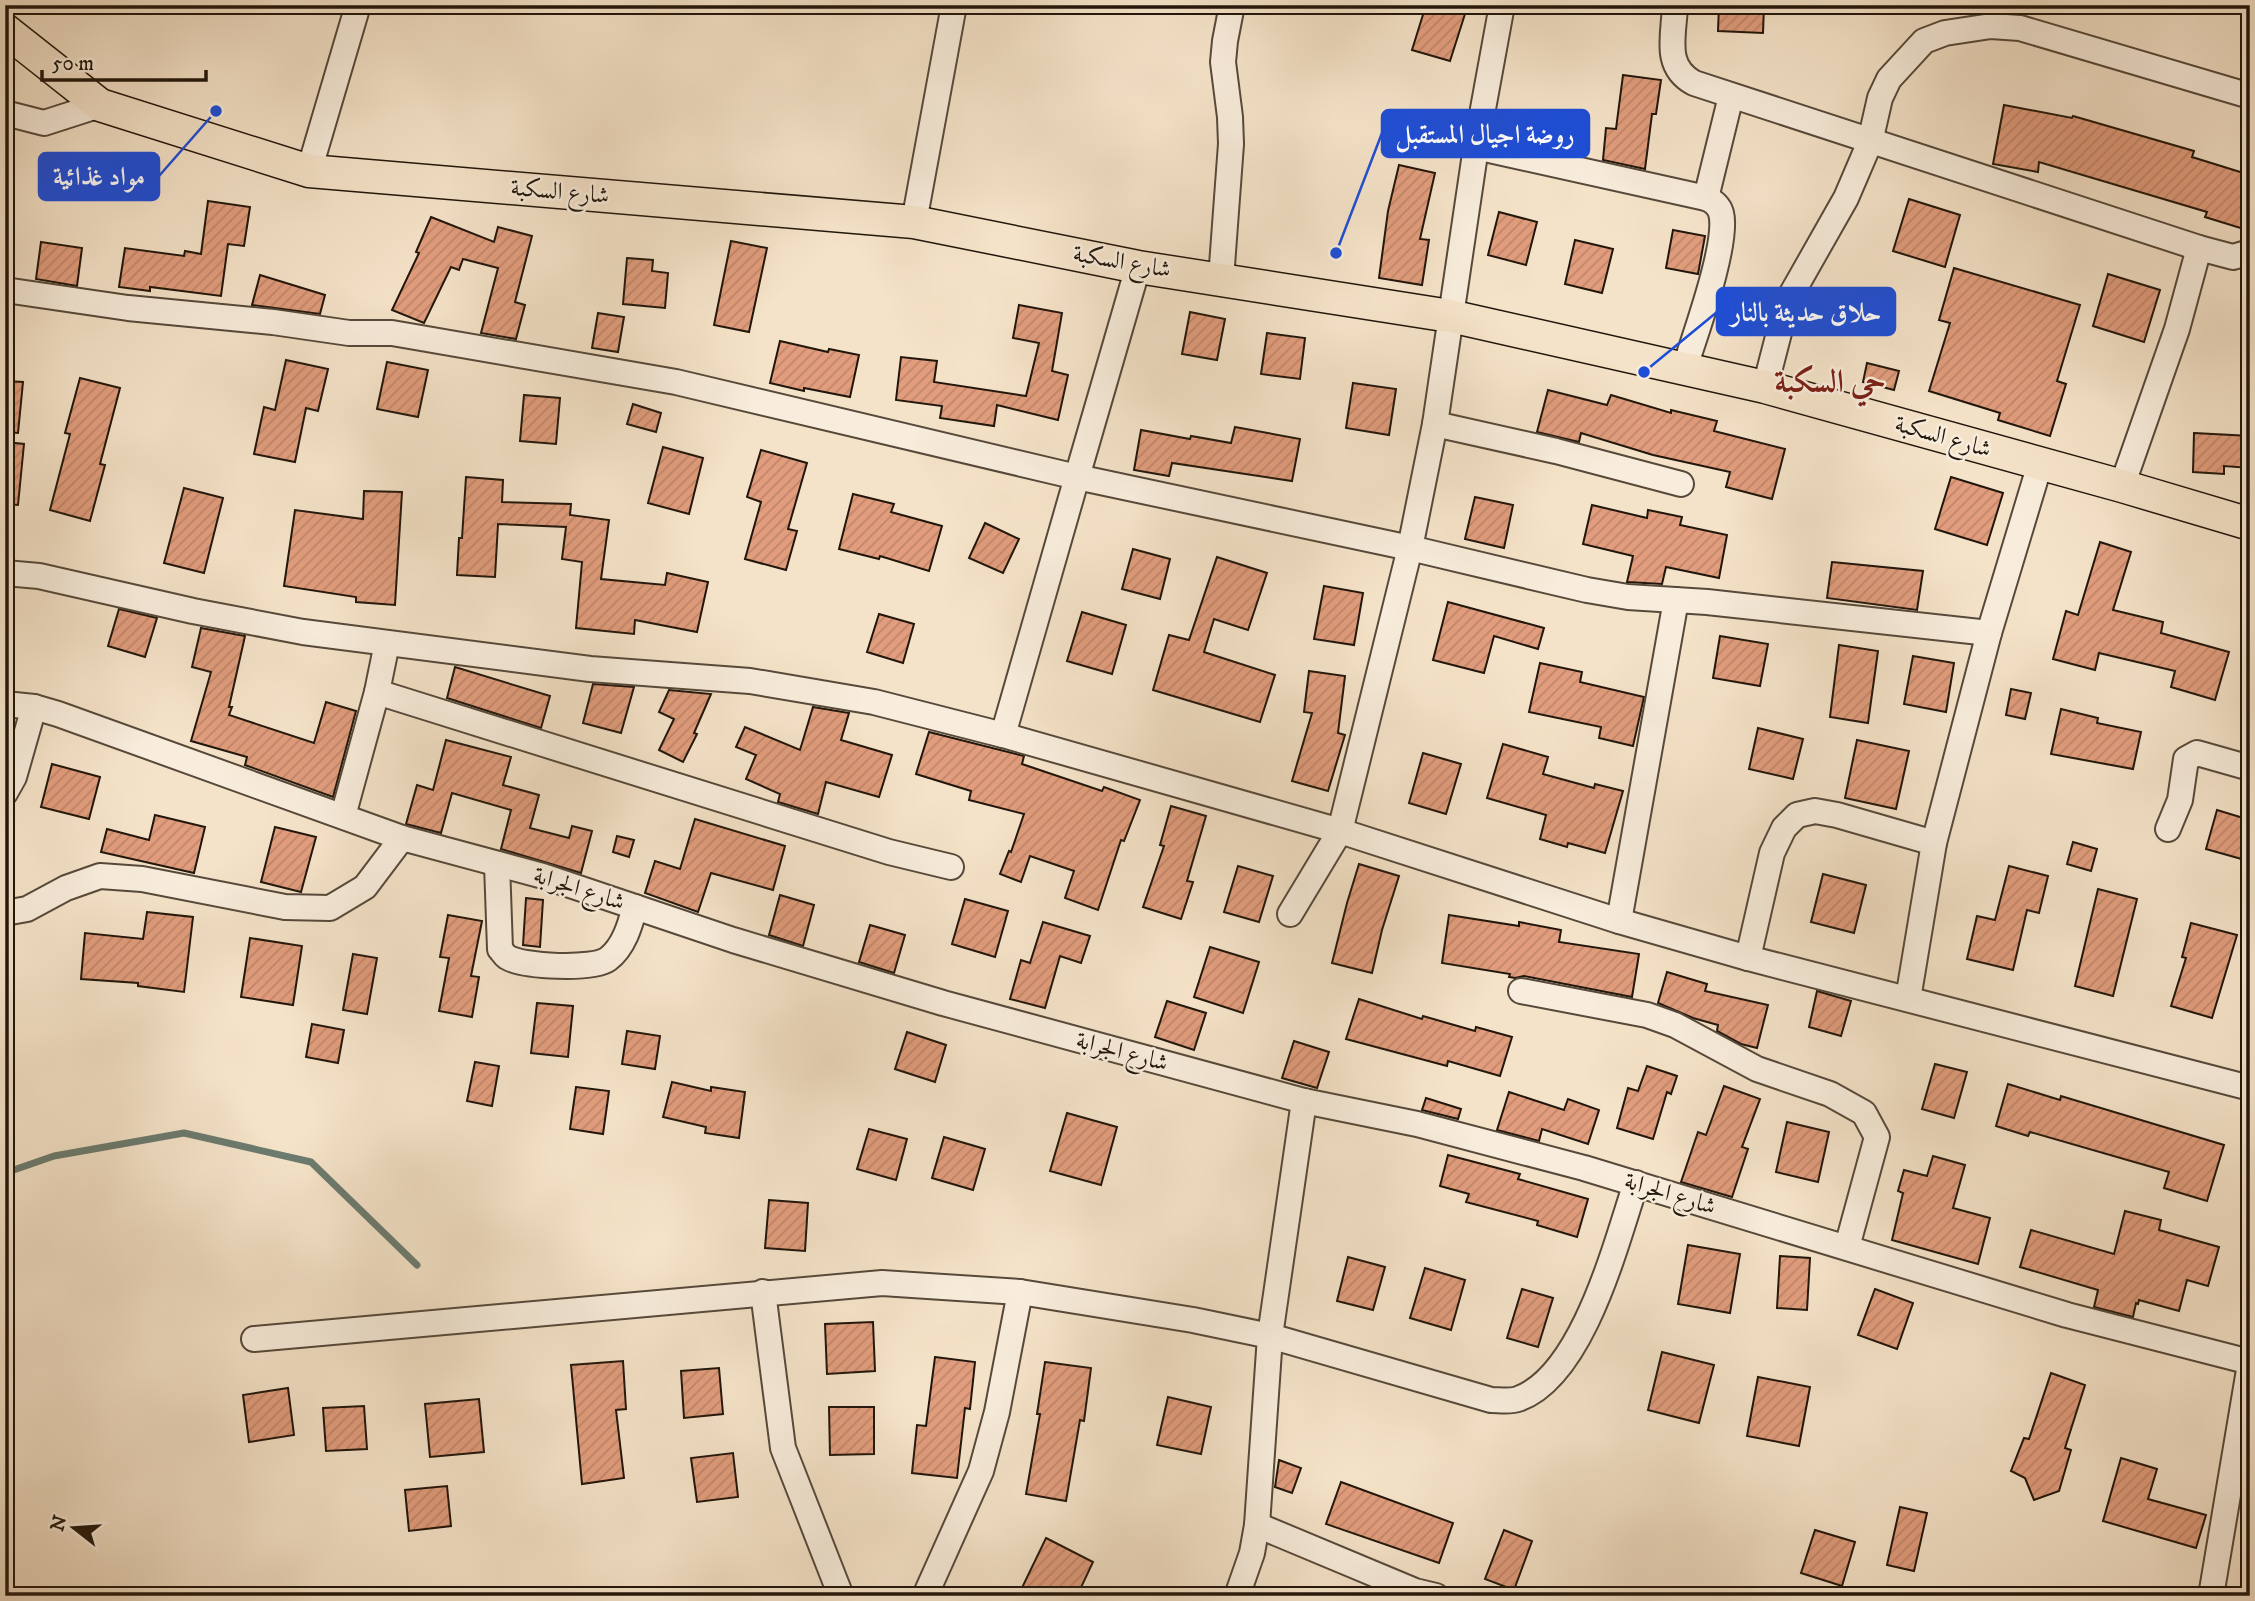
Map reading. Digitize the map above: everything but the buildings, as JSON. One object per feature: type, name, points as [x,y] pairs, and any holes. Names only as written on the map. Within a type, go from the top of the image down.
[{"type":"main road","name":"شارع السكبة","points":[[5,30],[100,104],[309,171],[914,222],[1138,267],[1450,316],[1765,387],[2250,524]]},
{"type":"street","points":[[309,171],[358,5]]},
{"type":"street","points":[[914,222],[954,5]]},
{"type":"street","points":[[1221,279],[1230,144],[1230,117],[1223,62],[1233,5]]},
{"type":"street","points":[[1290,914],[1339,831],[1410,548],[1435,424],[1476,147],[1502,5]]},
{"type":"street","points":[[1675,5],[1672,57],[1682,77],[1694,83],[2199,248],[2233,257],[2250,252]]},
{"type":"street","points":[[1765,387],[1787,302],[1846,198],[1870,142],[1880,98],[1889,79],[1924,41],[1945,33],[1991,26],[2020,28],[2250,96]]},
{"type":"street","points":[[1706,198],[1731,96]]},
{"type":"street","points":[[5,113],[44,123],[100,104]]},
{"type":"street","points":[[1476,147],[1706,198],[1717,206],[1721,222],[1716,267],[1685,367]]},
{"type":"street","points":[[2123,486],[2177,329],[2199,248]]},
{"type":"street","points":[[1003,735],[1138,267]]},
{"type":"street","points":[[5,290],[128,308],[273,322],[349,333],[392,332],[663,380],[1077,477],[1410,548],[1587,590],[1628,597],[1829,614],[1989,633]]},
{"type":"street","points":[[1435,424],[1556,451],[1681,484]]},
{"type":"street","points":[[1908,999],[1934,843],[1989,633],[2040,464]]},
{"type":"street","points":[[5,572],[39,576],[192,611],[303,632],[590,669],[750,681],[874,702],[1003,735],[1339,831],[1619,921],[1748,958],[2250,1088]]},
{"type":"street","points":[[1619,921],[1676,600]]},
{"type":"street","points":[[343,816],[377,692],[387,643]]},
{"type":"street","points":[[377,692],[889,852],[951,867]]},
{"type":"street","name":"شارع الجرابة","points":[[5,704],[34,707],[402,838],[543,876],[733,940],[943,1003],[1304,1101],[1417,1124],[1636,1183],[2067,1315],[2250,1363]]},
{"type":"street","points":[[5,793],[14,777],[34,707]]},
{"type":"street","points":[[2168,829],[2180,800],[2186,759],[2197,753],[2250,768]]},
{"type":"street","points":[[1748,958],[1772,853],[1784,828],[1797,815],[1815,811],[1837,815],[1934,843]]},
{"type":"street","points":[[5,913],[27,909],[66,888],[100,876],[142,879],[285,907],[330,908],[365,887],[402,838]]},
{"type":"street","points":[[497,864],[500,949],[506,957],[540,965],[597,965],[609,958],[618,947],[629,930],[635,907]]},
{"type":"street","points":[[1521,991],[1675,1025],[1757,1069],[1830,1094],[1864,1113],[1877,1137],[1847,1247]]},
{"type":"street","points":[[1237,1596],[1252,1553],[1257,1525],[1270,1336],[1304,1101]]},
{"type":"street","points":[[254,1339],[882,1283],[1020,1292],[1194,1320],[1270,1336],[1491,1400],[1516,1401],[1535,1390],[1558,1367],[1578,1336],[1596,1301],[1636,1183]]},
{"type":"street","points":[[763,1292],[783,1448],[841,1596]]},
{"type":"street","points":[[925,1596],[981,1471],[997,1412],[1020,1292]]},
{"type":"street","points":[[2211,1596],[2250,1363]]},
{"type":"street","points":[[1257,1525],[1422,1594]]},
{"type":"waterway","points":[[5,1173],[54,1156],[184,1133],[311,1162],[417,1265]]},
{"type":"place","name":"مواد غذائية","points":[[216,111]]},
{"type":"place","name":"روضة اجيال المستقبل","points":[[1336,253]]},
{"type":"place","name":"حلاق حديثة بالنار","points":[[1644,372]]},
{"type":"district","name":"حي السكبة","points":[[1830,383]]}]
